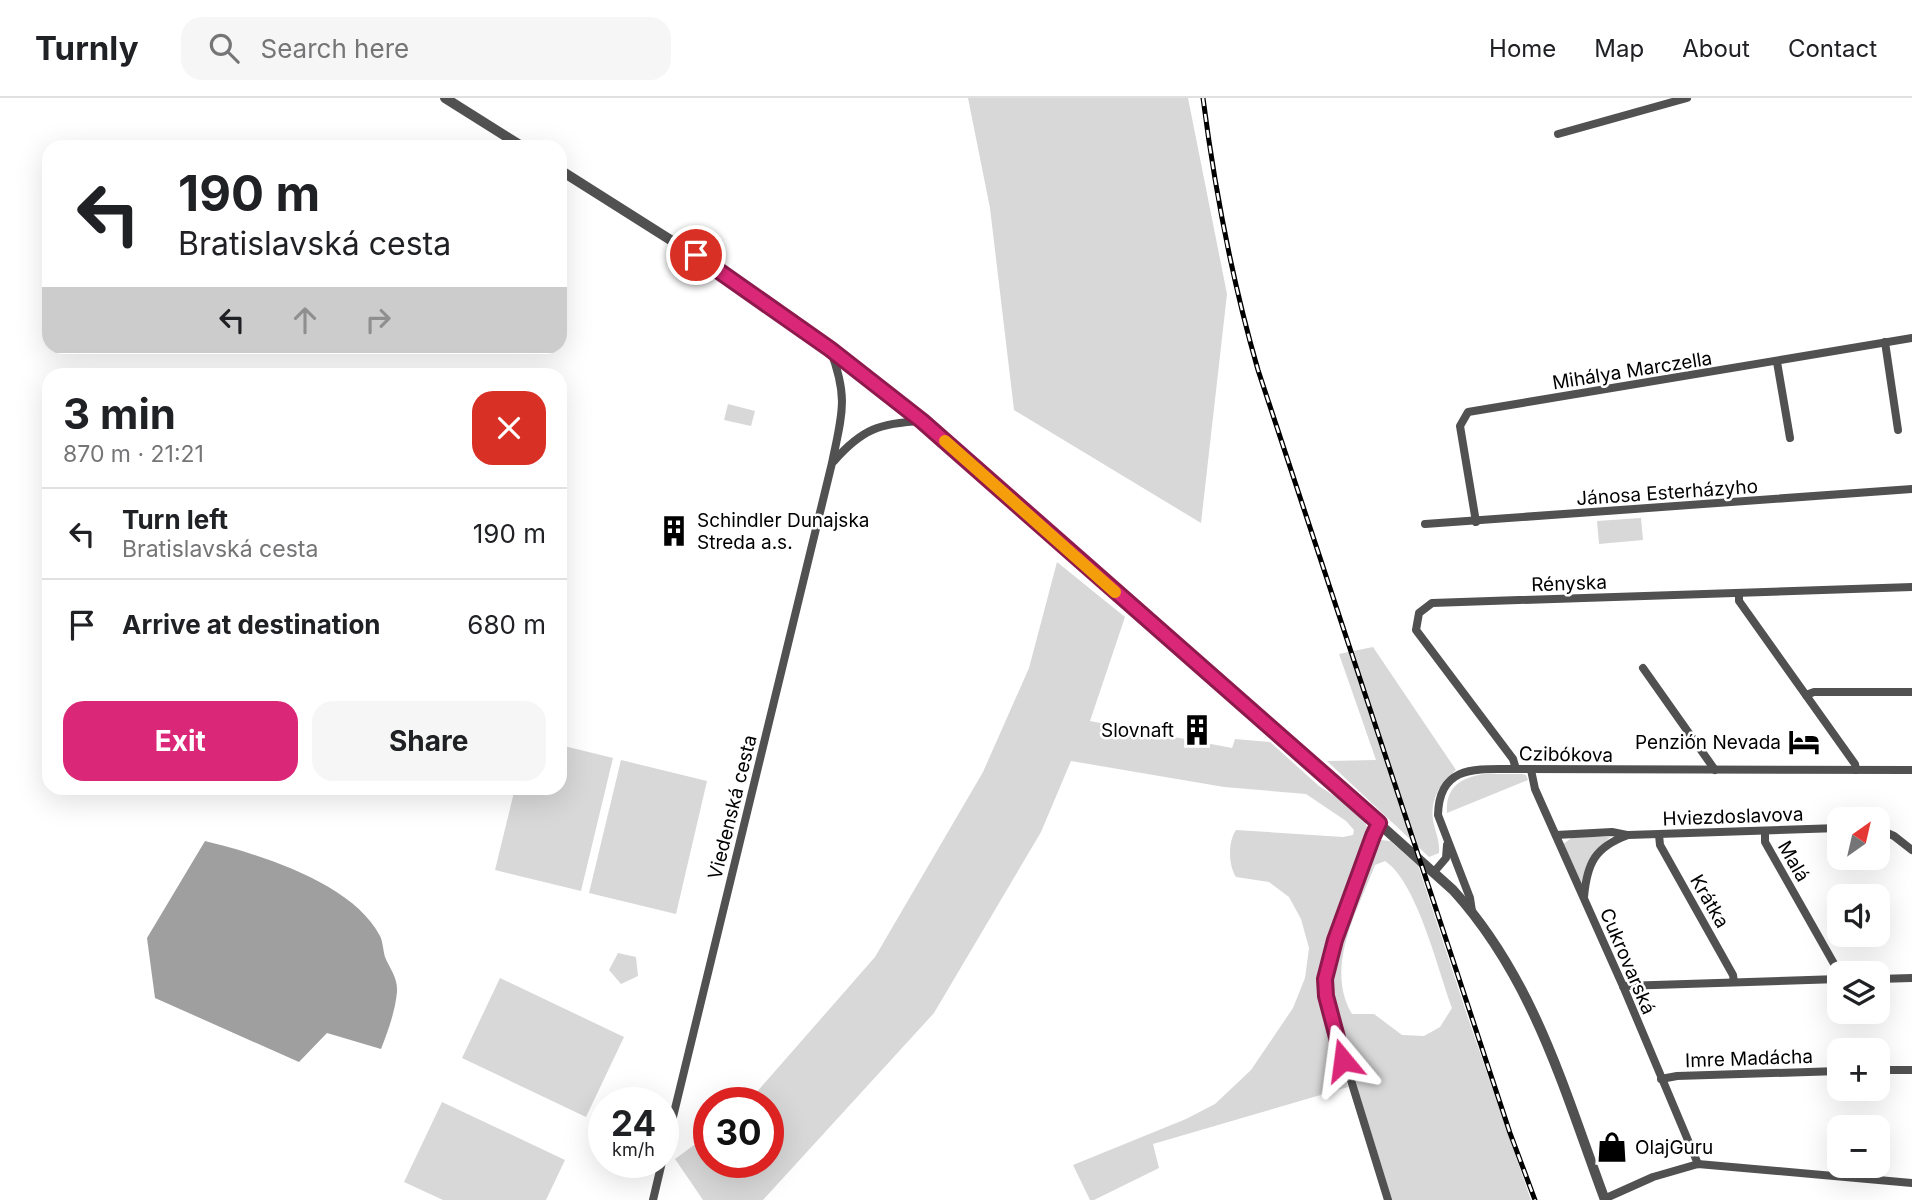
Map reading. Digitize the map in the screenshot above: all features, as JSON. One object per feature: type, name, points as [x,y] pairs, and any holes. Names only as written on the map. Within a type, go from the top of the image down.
[{"type":"street","points":[[445,98],[512,140]]},
{"type":"street","points":[[1558,134],[1687,98]]},
{"type":"street","points":[[567,174],[737,282],[830,349],[922,421],[1434,872],[1472,911],[1515,975],[1531,1005],[1605,1200],[1653,1177],[1698,1164],[1912,1183]]},
{"type":"street","name":"Mihálya Marczella","points":[[1476,522],[1460,426],[1468,412],[1912,338]]},
{"type":"street","points":[[1885,342],[1898,430]]},
{"type":"street","name":"Viedenská cesta","points":[[679,1094],[832,463],[844,397],[830,349]]},
{"type":"street","points":[[1777,362],[1790,438]]},
{"type":"street","points":[[832,463],[852,442],[871,429],[922,421]]},
{"type":"street","name":"Jánosa Esterházyho","points":[[1425,524],[1912,489]]},
{"type":"street","name":"Rényska","points":[[1516,769],[1513,759],[1416,630],[1419,613],[1432,603],[1912,587]]},
{"type":"street","points":[[1739,594],[1738,601],[1855,764],[1856,770]]},
{"type":"street","points":[[1643,668],[1715,770]]},
{"type":"street","points":[[1806,695],[1814,692],[1912,692]]},
{"type":"street","name":"Cukrovarská","points":[[1531,770],[1535,789],[1623,986],[1698,1164]]},
{"type":"street","name":"Czibókova","points":[[1472,911],[1470,898],[1438,815],[1444,787],[1462,771],[1912,770]]},
{"type":"street","points":[[1379,823],[1340,927],[1325,979],[1326,996],[1338,1042],[1388,1200]]},
{"type":"street","name":"Hviezdoslavova","points":[[1556,835],[1612,832],[1659,835],[1827,828]]},
{"type":"street","name":"Malá","points":[[1765,831],[1765,842],[1832,961]]},
{"type":"street","points":[[1890,834],[1912,850]]},
{"type":"street","points":[[1584,900],[1585,883],[1594,859],[1611,841],[1628,835]]},
{"type":"street","name":"Krátka","points":[[1659,835],[1660,845],[1733,975],[1734,982]]},
{"type":"street","points":[[1434,872],[1446,858],[1447,842]]},
{"type":"street","points":[[1890,979],[1912,978]]},
{"type":"street","points":[[1623,986],[1827,979]]},
{"type":"street","points":[[1890,1070],[1912,1070]]},
{"type":"street","name":"Imre Madácha","points":[[1661,1079],[1677,1076],[1827,1071]]},
{"type":"street","name":"Viedenská cesta","points":[[653,1200],[658,1178]]},
{"type":"shaded area","points":[[968,98],[1188,98],[1227,294],[1201,523],[1014,410],[990,208]]},
{"type":"shaded area","points":[[728,404],[755,411],[751,426],[724,420]]},
{"type":"shaded area","points":[[1641,518],[1643,540],[1599,544],[1597,521]]},
{"type":"shaded area","points":[[1057,562],[1125,617],[1090,721],[1232,748],[1235,739],[1270,742],[1319,786],[1363,818],[1369,831],[1324,961],[1322,977],[1328,1024],[1348,1087],[1153,1144],[1159,1168],[1090,1200],[1073,1165],[1186,1119],[1215,1104],[1251,1070],[1293,1008],[1305,978],[1309,948],[1301,919],[1289,897],[1269,882],[1236,877],[1230,853],[1236,830],[1343,837],[1353,835],[1354,830],[1346,821],[1306,794],[1224,787],[1071,761],[1041,832],[934,1013],[784,1177],[784,1087],[761,1087],[875,957],[983,772],[1029,668]]},
{"type":"shaded area","points":[[1373,647],[1456,770],[1441,785],[1435,798],[1433,820],[1439,853],[1429,857],[1327,761],[1376,760],[1339,654]]},
{"type":"shaded area","points":[[567,747],[613,758],[581,891],[495,870],[513,795],[567,795]]},
{"type":"shaded area","points":[[621,760],[707,781],[676,914],[589,893]]},
{"type":"shaded area","points":[[1483,774],[1522,774],[1526,775],[1528,780],[1447,813],[1451,791],[1467,778]]},
{"type":"shaded area","points":[[1573,837],[1610,837],[1592,856],[1581,888],[1563,844]]},
{"type":"shaded area","points":[[1381,840],[1390,841],[1418,865],[1531,1200],[1392,1200],[1333,1011],[1329,988],[1332,965],[1374,845]],"holes":[[[1385,861],[1396,872],[1417,907],[1452,1008],[1440,1027],[1424,1036],[1402,1035],[1374,1014],[1352,1014],[1344,996],[1342,958],[1353,920],[1375,865]]]},
{"type":"shaded area","points":[[205,841],[251,854],[303,874],[327,886],[367,917],[380,936],[397,987],[393,1014],[381,1049],[327,1033],[299,1062],[155,998],[147,938]]},
{"type":"shaded area","points":[[618,953],[636,957],[638,976],[621,984],[609,970]]},
{"type":"shaded area","points":[[500,978],[624,1037],[600,1087],[588,1087],[586,1117],[462,1058]]},
{"type":"shaded area","points":[[442,1102],[565,1160],[546,1200],[443,1200],[404,1182]]},
{"type":"shaded area","points":[[693,1146],[693,1178],[783,1178],[763,1200],[703,1200],[679,1165],[679,1156]]},
{"type":"railway","points":[[1203,98],[1225,235],[1258,370],[1510,1133],[1535,1200]]},
{"type":"slow traffic","points":[[945,441],[1115,592]]},
{"type":"place","name":"Schindler Dunajska Streda a.s.","points":[[674,531]]},
{"type":"place","name":"Slovnaft","points":[[1197,730]]},
{"type":"place","name":"Penzión Nevada","points":[[1804,742]]},
{"type":"place","name":"OlajGuru","points":[[1612,1147]]},
{"type":"route","points":[[696,255],[830,349],[922,421],[1379,823],[1335,940],[1325,979],[1326,996],[1343,1060]]}]
